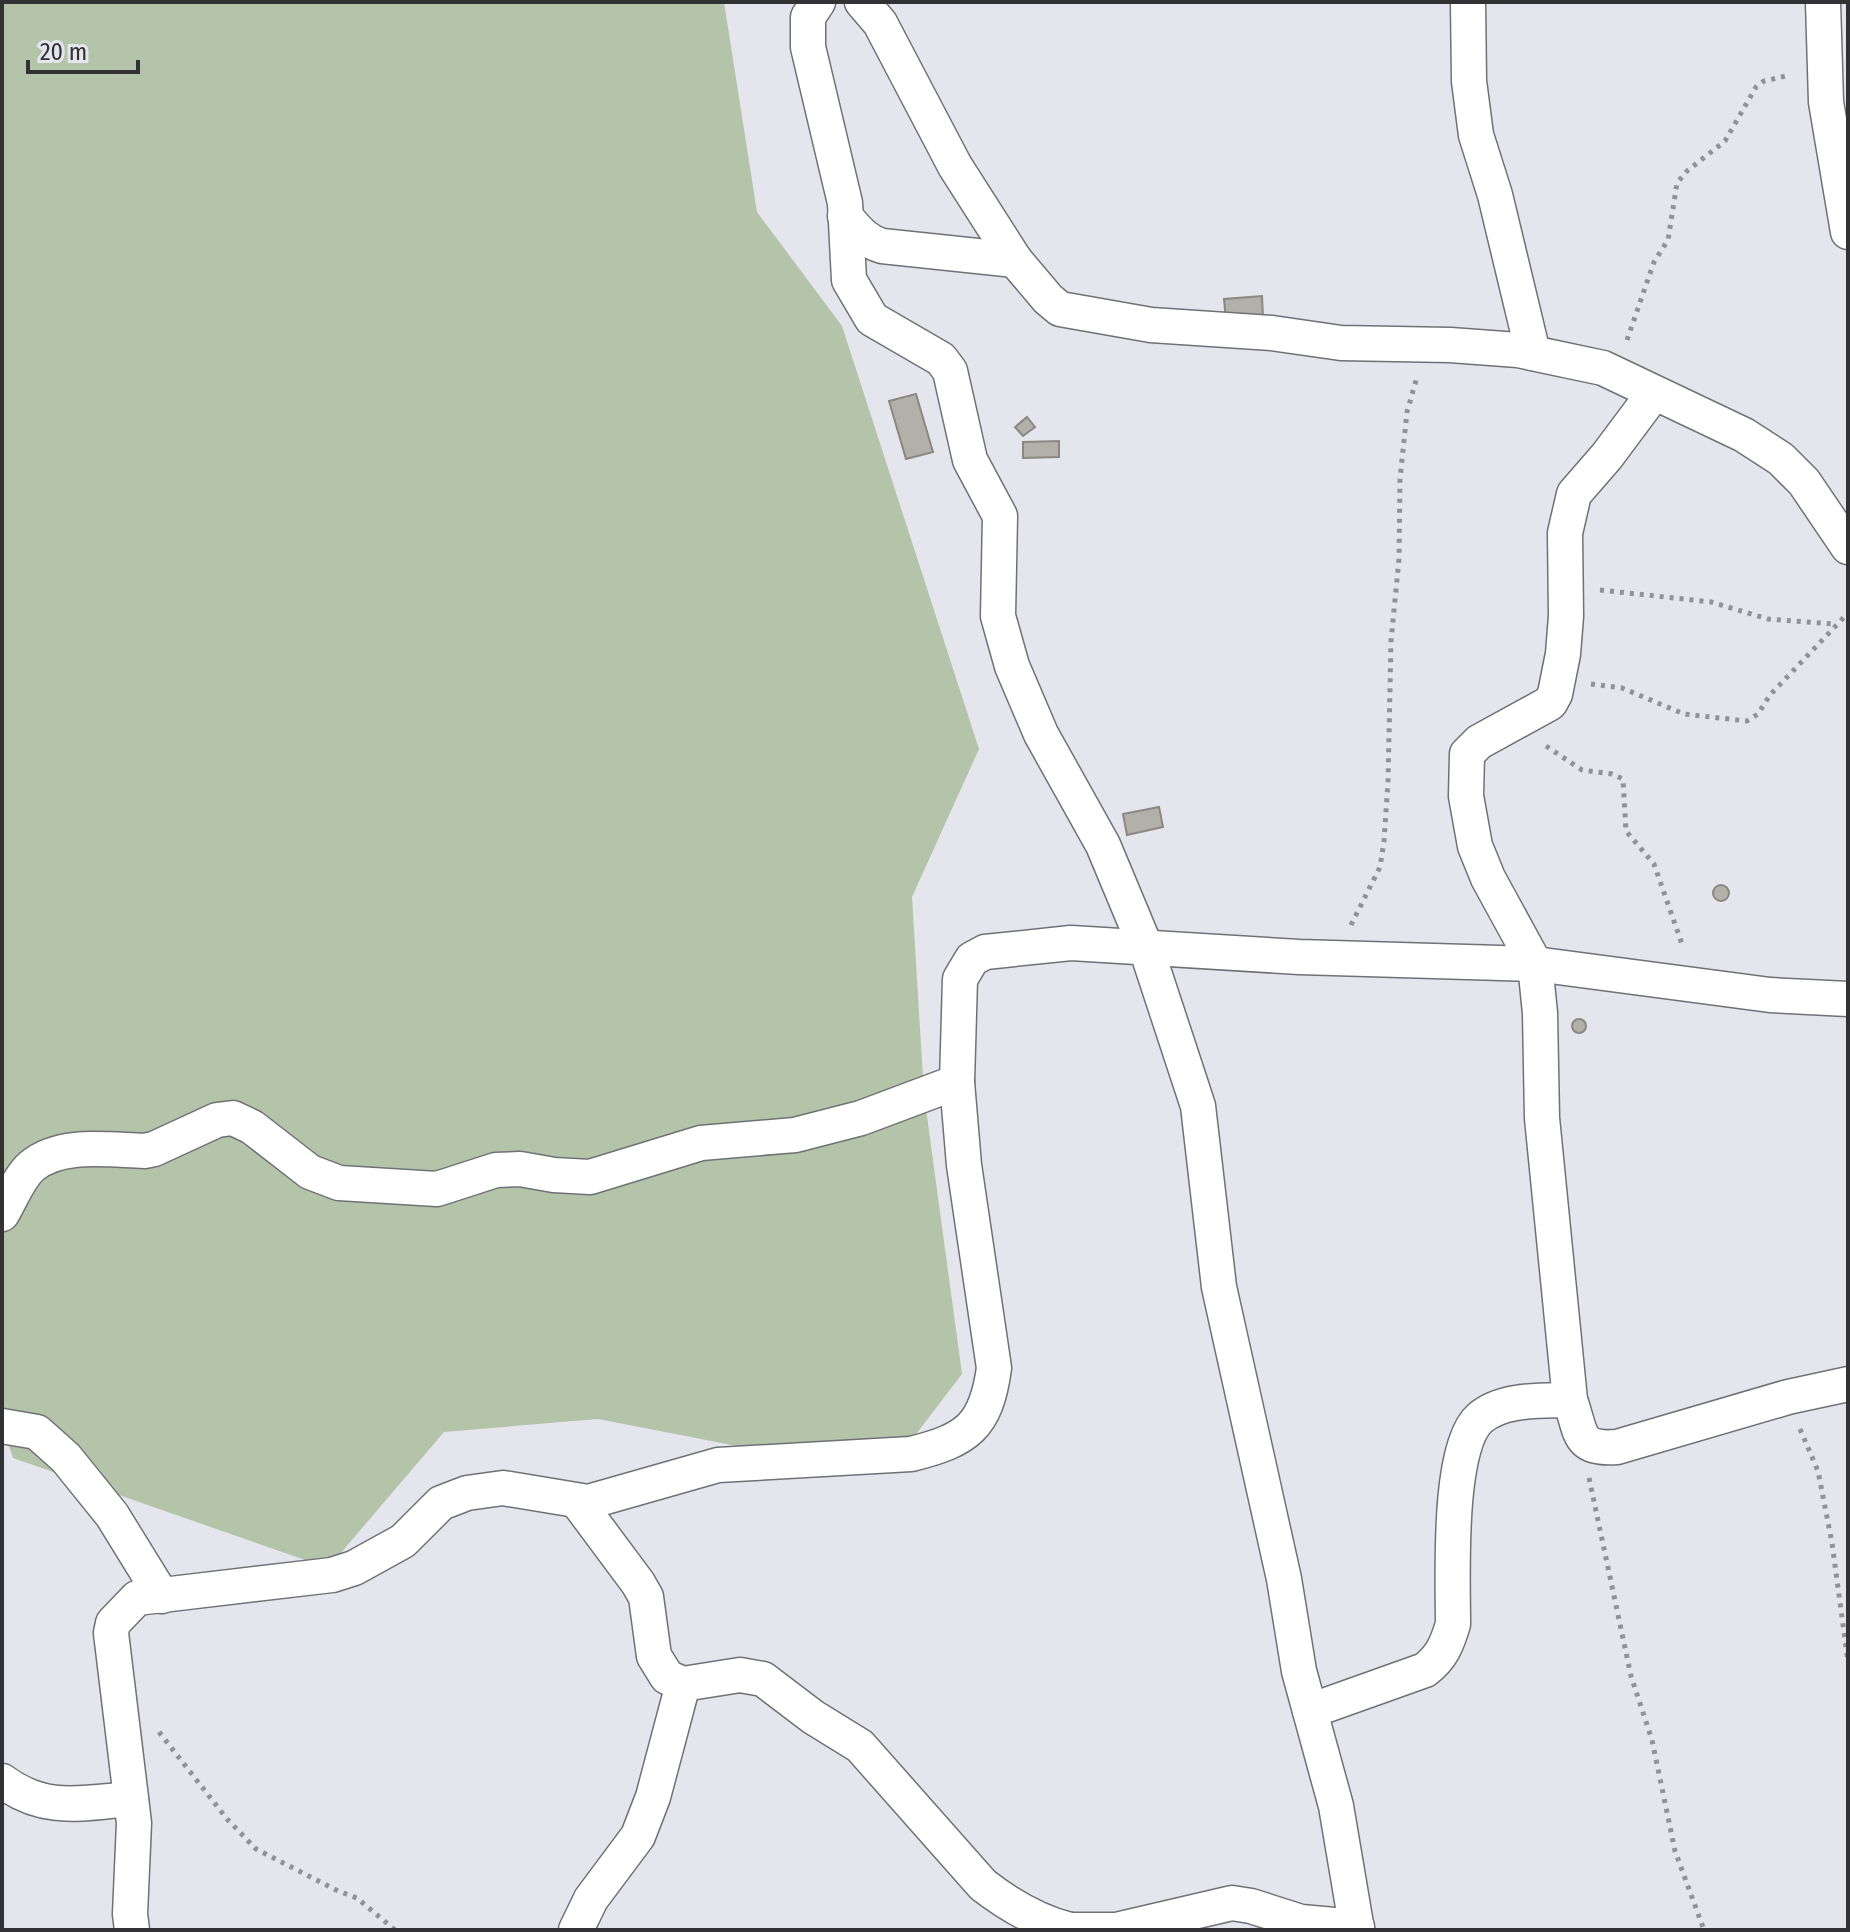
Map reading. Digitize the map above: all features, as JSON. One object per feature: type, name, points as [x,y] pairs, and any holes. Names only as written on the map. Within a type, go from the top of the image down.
[{"type":"street","points":[[577,1501],[646,1597],[654,1656],[667,1677],[683,1684],[740,1675],[763,1679],[813,1717],[860,1746],[983,1885],[1004,1902],[1050,1925],[1071,1930],[1116,1930],[1232,1903],[1301,1922],[1357,1929],[1336,1806],[1299,1671],[1284,1579],[1219,1287],[1198,1106],[1146,948],[1103,845],[1041,734],[1012,666],[998,616],[1000,516],[970,460],[950,371],[941,359],[882,327],[863,308],[849,280],[845,203],[808,47],[808,17],[818,2]]},
{"type":"street","points":[[862,2],[880,23],[955,166],[1015,260],[1060,309],[1151,325],[1272,333],[1341,343],[1426,345],[1533,353],[1603,368],[1744,435],[1781,459],[1804,482],[1848,547]]},
{"type":"street","points":[[1468,2],[1469,81],[1476,135],[1495,195],[1533,353]]},
{"type":"street","points":[[1823,2],[1826,102],[1848,232]]},
{"type":"street","points":[[845,216],[861,235],[871,243],[882,246],[1015,260]]},
{"type":"street","points":[[1654,393],[1574,494],[1565,533],[1563,654],[1550,703],[1479,742],[1467,754],[1466,796],[1475,846],[1488,878],[1535,964],[1540,1013],[1542,1118],[1570,1400],[1583,1440],[1590,1446],[1617,1447],[1788,1397],[1848,1384]]},
{"type":"street","points":[[132,1930],[134,1823],[111,1627],[137,1598],[302,1580],[354,1568],[403,1541],[441,1503],[467,1493],[503,1488],[577,1501],[602,1499],[718,1465],[911,1454],[940,1447],[973,1427],[982,1416],[990,1395],[994,1368],[964,1165],[957,1082],[960,979],[972,959],[985,952],[1071,943],[1535,964],[1770,995],[1848,999]]},
{"type":"street","points":[[2,1214],[31,1167],[42,1160],[71,1150],[154,1149],[217,1120],[233,1118],[252,1127],[310,1172],[324,1179],[351,1184],[437,1189],[496,1170],[520,1169],[590,1177],[690,1146],[795,1135],[861,1118],[957,1082]]},
{"type":"street","points":[[1310,1711],[1425,1670],[1439,1659],[1453,1624],[1458,1468],[1466,1439],[1476,1422],[1489,1412],[1515,1403],[1570,1400]]},
{"type":"street","points":[[2,1426],[37,1432],[66,1458],[112,1515],[162,1596]]},
{"type":"street","points":[[576,1930],[591,1899],[638,1836],[653,1797],[683,1684]]},
{"type":"street","points":[[2,1781],[20,1795],[50,1803],[131,1799]]},
{"type":"path","points":[[1603,368],[1626,343],[1654,262],[1668,240],[1677,183],[1687,171],[1725,141],[1756,87],[1764,81],[1795,74],[1825,77]]},
{"type":"path","points":[[1333,957],[1365,901],[1380,867],[1388,782],[1391,641],[1399,559],[1403,439],[1407,412],[1426,345]]},
{"type":"path","points":[[1566,583],[1578,587],[1711,602],[1768,619],[1835,624]]},
{"type":"path","points":[[1557,683],[1622,688],[1684,714],[1747,721],[1758,714],[1770,695],[1848,613]]},
{"type":"path","points":[[1509,725],[1582,770],[1612,774],[1623,779],[1626,831],[1654,864],[1697,986]]},
{"type":"path","points":[[1788,1397],[1818,1471],[1832,1543],[1848,1662]]},
{"type":"path","points":[[1583,1440],[1596,1516],[1631,1676],[1652,1740],[1675,1851],[1704,1930]]},
{"type":"path","points":[[156,1728],[227,1819],[256,1849],[357,1898],[395,1930]]},
{"type":"green space","points":[[2,2],[724,2],[757,212],[842,326],[979,749],[912,897],[924,1094],[962,1374],[907,1446],[799,1458],[598,1419],[444,1432],[328,1568],[13,1458],[2,1426]]},
{"type":"building","points":[[1262,296],[1263,318],[1226,321],[1224,299]]},
{"type":"building","points":[[916,394],[933,452],[906,459],[889,401]]},
{"type":"building","points":[[1027,417],[1035,427],[1023,436],[1015,427]]},
{"type":"building","points":[[1059,441],[1059,457],[1023,458],[1023,442]]},
{"type":"building","points":[[1159,807],[1163,827],[1127,835],[1123,814]]},
{"type":"building","points":[[1718,885],[1724,885],[1729,893],[1727,899],[1718,901],[1713,896],[1713,890]]},
{"type":"building","points":[[1579,1019],[1586,1026],[1579,1033],[1572,1026]]}]
